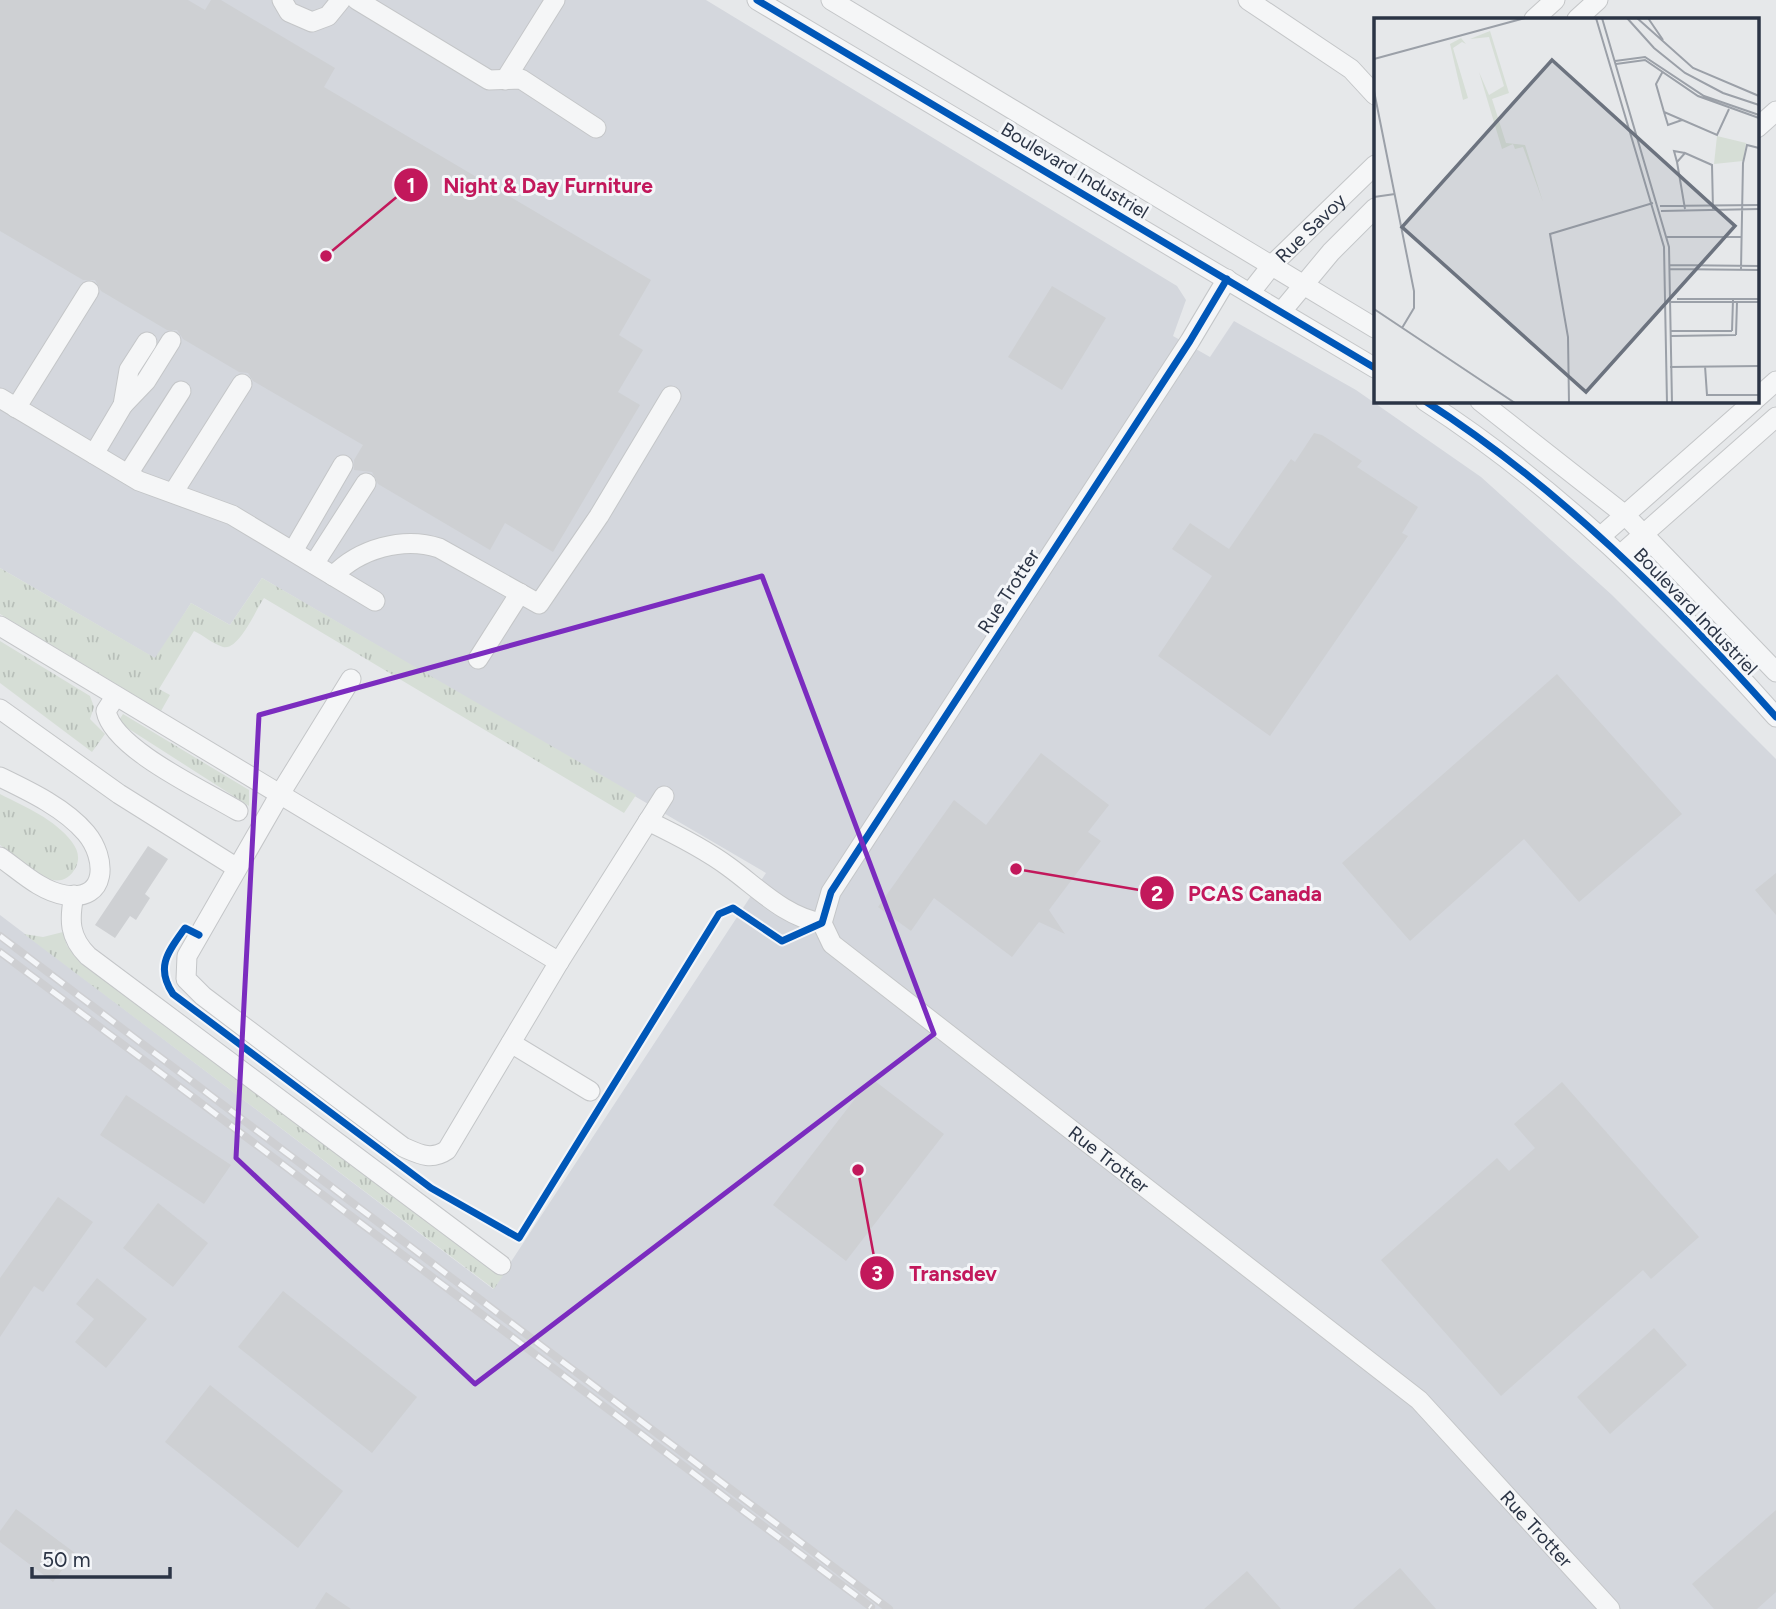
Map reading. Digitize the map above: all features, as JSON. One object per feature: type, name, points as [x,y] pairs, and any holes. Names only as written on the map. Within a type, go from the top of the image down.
[{"type":"street","points":[[282,0],[289,12],[312,22],[328,16],[341,0]]},
{"type":"street","points":[[357,0],[489,80],[521,79],[596,128]]},
{"type":"street","points":[[505,80],[555,0]]},
{"type":"street","name":"Boulevard Industriel","points":[[757,0],[1374,367]]},
{"type":"street","name":"Boulevard Industriel","points":[[831,0],[1374,327]]},
{"type":"street","points":[[1248,0],[1352,69],[1374,94]]},
{"type":"street","points":[[1535,18],[1558,0],[1576,18]]},
{"type":"street","points":[[1578,18],[1598,0]]},
{"type":"street","points":[[1758,127],[1776,111]]},
{"type":"street","name":"Rue Savoy","points":[[1250,293],[1272,265],[1374,166]]},
{"type":"street","name":"Rue Savoy","points":[[1282,311],[1302,285],[1374,209]]},
{"type":"street","name":"Rue Trotter","points":[[1227,279],[831,892],[822,923],[832,944],[1419,1400],[1610,1609]]},
{"type":"street","points":[[89,291],[8,403],[128,474],[232,515],[375,601]]},
{"type":"street","points":[[94,454],[123,405],[146,381],[171,341]]},
{"type":"street","points":[[123,405],[129,370],[147,342]]},
{"type":"street","points":[[1758,396],[1776,381]]},
{"type":"street","points":[[173,493],[242,384]]},
{"type":"street","points":[[128,474],[181,391]]},
{"type":"street","points":[[333,576],[352,559],[371,551],[422,542],[439,548],[539,604],[599,516],[671,396]]},
{"type":"street","name":"Boulevard Industriel","points":[[1429,402],[1450,407],[1620,555],[1775,714]]},
{"type":"street","name":"Boulevard Industriel","points":[[1481,402],[1625,515],[1776,672]]},
{"type":"street","points":[[1600,537],[1752,402]]},
{"type":"street","points":[[1620,555],[1776,417]]},
{"type":"street","points":[[293,551],[343,465]]},
{"type":"street","points":[[314,564],[366,483]]},
{"type":"street","points":[[478,659],[520,593]]},
{"type":"street","points":[[0,626],[559,962]]},
{"type":"street","points":[[351,679],[280,794],[187,956],[186,979],[203,996],[403,1147],[430,1157],[447,1150],[559,962],[664,796]]},
{"type":"street","points":[[115,697],[106,711],[108,723],[117,733],[164,768],[238,811]]},
{"type":"street","points":[[0,709],[119,794],[237,868]]},
{"type":"street","points":[[0,777],[32,793],[72,820],[100,855],[102,873],[85,894],[65,895],[43,888],[0,857]]},
{"type":"street","points":[[648,821],[728,866],[791,913],[804,920],[822,923]]},
{"type":"street","points":[[74,895],[69,918],[72,932],[78,946],[89,956],[501,1265]]},
{"type":"street","points":[[511,1043],[590,1091]]},
{"type":"highlighted area","points":[[762,576],[934,1034],[475,1384],[236,1158],[259,715]]},
{"type":"shaded area","points":[[0,0],[706,0],[1177,286],[1186,300],[1173,336],[1210,357],[1234,321],[1356,390],[1481,477],[1612,595],[1776,759],[1776,1609],[0,1609],[0,915],[493,1289],[766,873],[262,578],[230,625],[191,603],[156,659],[0,568]]},
{"type":"green space","points":[[0,568],[155,658],[191,603],[230,625],[262,578],[636,795],[624,813],[264,598],[241,636],[229,646],[219,646],[194,631],[159,689],[170,695],[161,711],[0,614]]},
{"type":"green space","points":[[0,641],[90,696],[94,707],[90,719],[105,734],[92,752],[0,683]]},
{"type":"green space","points":[[123,714],[249,790],[249,806],[118,722]]},
{"type":"green space","points":[[0,794],[48,820],[72,842],[78,860],[68,877],[49,879],[38,874],[0,845]]},
{"type":"green space","points":[[63,932],[67,946],[75,953],[504,1274],[494,1289],[24,934],[43,937]]},
{"type":"building","points":[[0,0],[188,0],[205,10],[211,0],[221,0],[335,68],[324,87],[651,280],[619,335],[643,350],[618,392],[640,405],[553,552],[505,523],[490,550],[378,484],[372,472],[354,470],[354,460],[363,445],[253,381],[248,373],[239,372],[183,339],[177,330],[167,330],[101,291],[95,280],[83,280],[0,231]]},
{"type":"building","points":[[1052,286],[1106,318],[1062,390],[1008,357]]},
{"type":"building","points":[[1314,433],[1322,435],[1362,461],[1357,467],[1418,507],[1402,533],[1408,536],[1270,736],[1158,656],[1212,576],[1172,549],[1190,523],[1229,549],[1291,459],[1295,462]]},
{"type":"building","points":[[1557,674],[1682,814],[1579,902],[1524,839],[1410,941],[1342,863]]},
{"type":"building","points":[[1041,753],[1109,805],[1088,832],[1101,841],[1049,910],[1065,934],[1039,922],[1012,957],[934,898],[911,931],[878,907],[954,800],[986,825]]},
{"type":"building","points":[[148,846],[168,859],[145,894],[150,898],[136,920],[130,916],[115,938],[95,925]]},
{"type":"building","points":[[1776,873],[1776,915],[1755,890]]},
{"type":"building","points":[[871,1078],[944,1134],[846,1261],[773,1205]]},
{"type":"building","points":[[1562,1082],[1699,1237],[1651,1279],[1643,1270],[1501,1396],[1381,1260],[1497,1158],[1509,1171],[1535,1148],[1514,1124]]},
{"type":"building","points":[[126,1095],[231,1165],[204,1204],[100,1135]]},
{"type":"building","points":[[58,1197],[93,1222],[43,1292],[34,1286],[0,1337],[0,1278]]},
{"type":"building","points":[[158,1203],[208,1243],[173,1287],[123,1248]]},
{"type":"building","points":[[97,1278],[147,1319],[106,1368],[75,1342],[94,1319],[76,1304]]},
{"type":"building","points":[[283,1291],[417,1397],[372,1453],[238,1347]]},
{"type":"building","points":[[1654,1328],[1687,1365],[1610,1434],[1577,1397]]},
{"type":"building","points":[[210,1385],[343,1491],[298,1548],[165,1442]]},
{"type":"building","points":[[16,1509],[75,1553],[53,1582],[0,1542],[0,1531]]},
{"type":"building","points":[[1776,1510],[1776,1592],[1757,1609],[1714,1609],[1692,1584]]},
{"type":"building","points":[[1400,1568],[1436,1609],[1353,1609]]},
{"type":"building","points":[[1247,1571],[1281,1609],[1204,1609]]},
{"type":"building","points":[[326,1592],[351,1609],[315,1609]]},
{"type":"railway","points":[[0,936],[889,1609]]},
{"type":"railway","points":[[0,952],[871,1607]]},
{"type":"cycle path","points":[[757,0],[1374,367]]},
{"type":"cycle path","points":[[199,935],[185,928],[169,952],[164,968],[173,994],[431,1188],[519,1238],[719,914],[733,908],[782,941],[822,923],[831,892],[1190,341],[1227,279]]},
{"type":"cycle path","points":[[1426,402],[1474,434],[1567,507],[1696,630],[1776,717]]},
{"type":"place","name":"Night & Day Furniture","points":[[326,256]]},
{"type":"place","name":"PCAS Canada","points":[[1016,869]]},
{"type":"place","name":"Transdev","points":[[858,1170]]}]
